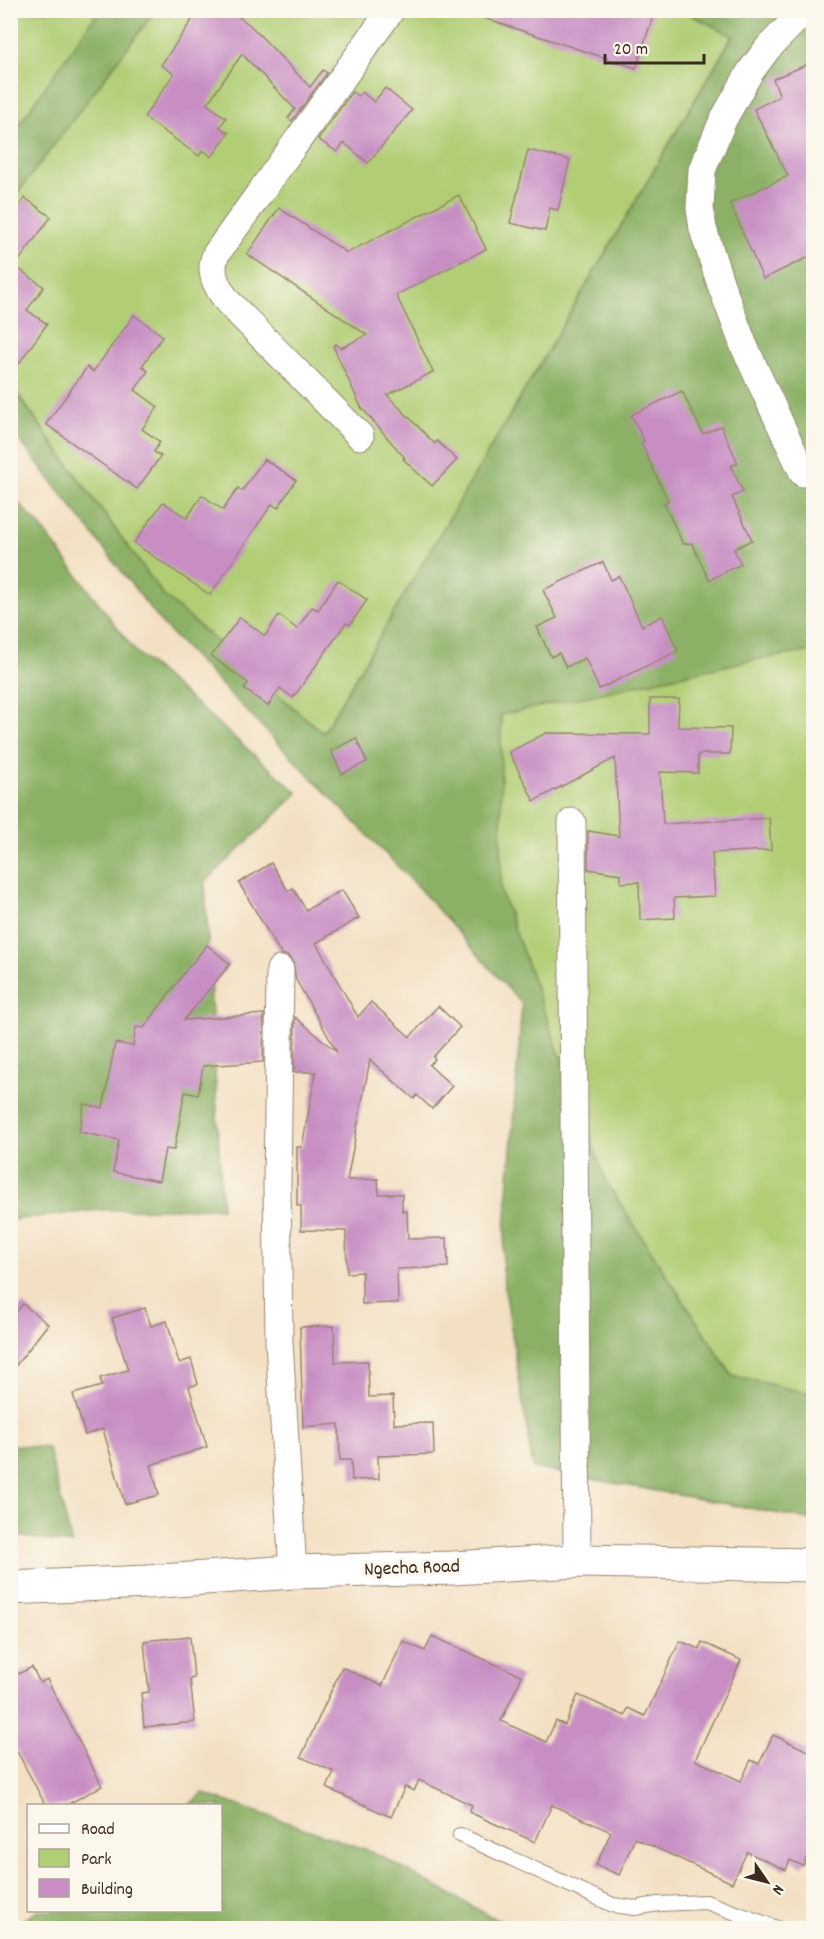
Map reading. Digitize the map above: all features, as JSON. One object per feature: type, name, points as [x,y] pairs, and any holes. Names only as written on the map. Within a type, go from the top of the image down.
[{"type":"street","points":[[360,436],[228,302],[214,278],[213,265],[216,254],[391,10]]},
{"type":"street","points":[[803,473],[740,336],[703,229],[700,208],[702,170],[723,120],[750,72],[768,48],[805,10]]},
{"type":"street","points":[[572,822],[577,1561]]},
{"type":"street","points":[[280,970],[277,1185],[279,1341],[293,1572]]},
{"type":"street","name":"Ngecha Road","points":[[10,1588],[293,1572],[453,1568],[577,1561],[813,1565]]},
{"type":"lane","points":[[460,1835],[613,1905],[635,1908],[657,1904],[706,1902],[777,1929]]},
{"type":"green space","points":[[99,10],[155,11],[11,202],[11,136]]},
{"type":"green space","points":[[683,10],[733,35],[323,733],[164,596],[11,385],[10,202],[155,11]]},
{"type":"green space","points":[[11,11],[99,11],[11,136]]},
{"type":"green space","points":[[683,11],[813,11],[813,651],[751,660],[501,715],[501,892],[606,1182],[732,1376],[813,1394],[813,1520],[533,1468],[502,1270],[522,1004],[415,884],[164,626],[11,429],[10,385],[164,596],[323,733],[733,36]]},
{"type":"green space","points":[[10,494],[40,526],[136,652],[298,793],[205,882],[222,1208],[99,1210],[11,1220]]},
{"type":"green space","points":[[813,651],[813,1394],[733,1377],[606,1182],[501,892],[500,715],[751,660]]},
{"type":"green space","points":[[11,1445],[48,1448],[72,1544],[11,1535]]},
{"type":"green space","points":[[202,1793],[373,1852],[488,1915],[518,1928],[11,1928],[36,1912],[222,1912],[222,1804],[190,1804]]},
{"type":"building","points":[[199,10],[229,10],[250,25],[310,87],[323,70],[327,73],[292,121],[288,118],[295,109],[242,54],[207,104],[226,118],[220,127],[229,133],[212,157],[203,150],[199,156],[144,117],[174,74],[161,65]]},
{"type":"building","points":[[477,10],[655,10],[636,68],[477,16]]},
{"type":"building","points":[[813,62],[813,255],[763,279],[730,203],[788,176],[754,109],[780,96],[773,79]]},
{"type":"building","points":[[385,88],[412,110],[368,163],[344,143],[337,152],[318,139],[352,92],[358,96],[362,92],[374,102]]},
{"type":"building","points":[[528,150],[570,160],[558,210],[550,208],[545,231],[510,223]]},
{"type":"building","points":[[459,195],[486,249],[396,295],[433,372],[387,395],[435,444],[437,441],[457,460],[432,486],[403,459],[405,458],[361,407],[333,346],[336,344],[341,348],[367,335],[247,254],[279,208],[347,253]]},
{"type":"building","points":[[25,198],[51,217],[15,266],[44,287],[27,310],[47,324],[10,376],[10,218]]},
{"type":"building","points":[[134,315],[163,336],[142,366],[148,371],[135,390],[158,407],[142,429],[160,442],[154,452],[161,456],[137,489],[46,424],[87,367],[93,372]]},
{"type":"building","points":[[682,391],[703,434],[721,426],[738,463],[731,466],[743,492],[732,497],[752,540],[734,549],[741,564],[709,580],[692,543],[683,544],[664,503],[668,501],[641,443],[644,441],[631,415]]},
{"type":"building","points":[[264,459],[296,480],[278,508],[272,504],[210,595],[134,543],[163,502],[187,518],[202,495],[223,510],[238,488],[242,491]]},
{"type":"building","points":[[603,562],[611,580],[619,576],[642,626],[662,616],[678,651],[599,689],[585,658],[566,667],[559,653],[551,657],[537,627],[557,618],[543,590]]},
{"type":"building","points":[[338,580],[367,600],[350,625],[346,623],[293,698],[280,688],[268,706],[244,689],[248,683],[211,656],[240,617],[265,636],[279,615],[297,629],[312,607],[318,610]]},
{"type":"building","points":[[650,699],[679,699],[678,727],[731,728],[730,754],[698,754],[698,773],[660,772],[663,824],[769,818],[771,850],[712,853],[715,896],[674,898],[675,918],[640,920],[639,882],[621,883],[621,874],[588,869],[588,831],[619,836],[615,758],[534,801],[509,752],[546,733],[650,734]]},
{"type":"building","points":[[356,738],[367,762],[342,774],[331,751]]},
{"type":"building","points":[[271,863],[288,891],[293,888],[306,910],[342,890],[359,918],[316,943],[358,1017],[371,1002],[410,1037],[438,1006],[460,1027],[433,1057],[435,1059],[429,1065],[452,1086],[432,1109],[417,1095],[414,1099],[370,1060],[347,1180],[378,1179],[379,1194],[402,1194],[402,1211],[407,1211],[408,1239],[447,1238],[448,1267],[397,1269],[398,1303],[362,1304],[362,1272],[347,1273],[346,1231],[301,1230],[301,1206],[297,1206],[297,1147],[302,1147],[316,1072],[294,1072],[295,1017],[337,1052],[296,980],[293,962],[288,956],[281,954],[239,883]]},
{"type":"building","points":[[207,945],[230,964],[184,1020],[264,1014],[263,1062],[203,1066],[198,1095],[185,1092],[174,1150],[165,1149],[159,1181],[113,1172],[119,1140],[79,1132],[84,1104],[103,1108],[115,1043],[133,1046],[136,1027],[144,1028]]},
{"type":"building","points":[[23,1304],[48,1324],[10,1373],[10,1319]]},
{"type":"building","points":[[145,1308],[151,1326],[167,1321],[179,1363],[191,1359],[198,1384],[189,1387],[207,1447],[151,1465],[159,1495],[125,1504],[103,1429],[85,1435],[73,1394],[102,1386],[100,1378],[128,1370],[112,1318]]},
{"type":"building","points":[[334,1326],[335,1362],[368,1361],[369,1397],[393,1396],[394,1424],[433,1423],[434,1454],[378,1456],[379,1479],[352,1480],[351,1460],[340,1460],[339,1424],[303,1427],[300,1327]]},
{"type":"building","points":[[190,1636],[194,1678],[190,1679],[195,1722],[144,1727],[141,1693],[149,1692],[144,1641]]},
{"type":"building","points":[[432,1636],[522,1676],[501,1721],[546,1742],[556,1721],[565,1725],[578,1695],[625,1716],[628,1708],[645,1716],[680,1641],[699,1649],[702,1642],[741,1660],[695,1760],[741,1781],[751,1760],[759,1764],[773,1735],[813,1753],[813,1860],[807,1857],[803,1866],[790,1860],[786,1870],[747,1852],[732,1883],[635,1838],[619,1875],[596,1865],[611,1832],[552,1805],[535,1842],[469,1812],[472,1805],[419,1780],[414,1791],[405,1787],[391,1817],[327,1788],[334,1772],[301,1757],[342,1667],[382,1686],[403,1641],[425,1651]]},
{"type":"building","points":[[32,1667],[40,1683],[47,1679],[102,1786],[69,1804],[45,1804],[10,1738],[10,1678]]}]
